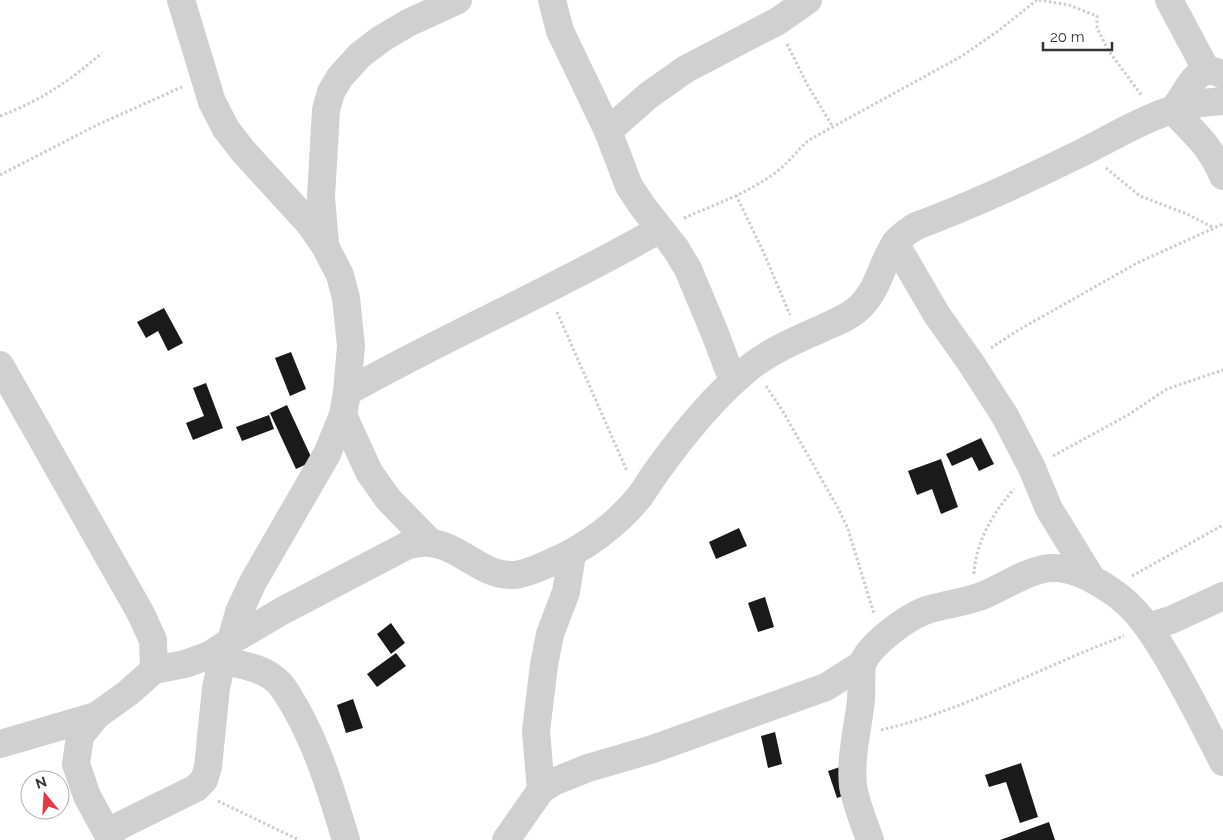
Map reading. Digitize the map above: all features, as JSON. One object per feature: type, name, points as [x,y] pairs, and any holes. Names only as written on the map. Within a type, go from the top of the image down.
[{"type":"street","points":[[181,0],[212,102],[226,129],[243,151],[308,222],[325,246],[340,275],[346,298],[351,346],[345,403],[327,454],[254,582],[221,653],[208,767],[204,780],[196,788],[109,836],[88,796],[76,764],[80,736],[96,716],[128,693],[154,670],[185,664],[221,653],[367,565],[408,545],[431,543],[455,551],[477,565],[495,573],[514,575],[535,569],[572,554],[601,533],[640,496],[680,441],[708,407],[740,375],[770,354],[843,318],[861,307],[874,292],[895,243],[903,234],[916,226],[1022,182],[1132,126],[1163,113],[1201,103],[1223,101]]},
{"type":"street","points":[[325,246],[321,197],[326,110],[330,92],[340,77],[360,55],[381,39],[408,23],[458,0]]},
{"type":"street","points":[[552,0],[568,52],[608,131],[629,186],[676,249],[688,269],[711,322],[740,375]]},
{"type":"street","points":[[608,131],[650,95],[686,69],[778,21],[808,0]]},
{"type":"street","points":[[1163,113],[1195,77],[1215,73],[1170,0]]},
{"type":"street","points":[[1163,113],[1209,148],[1223,176]]},
{"type":"street","points":[[345,403],[435,345],[547,291],[611,258],[660,229]]},
{"type":"street","points":[[895,243],[936,315],[971,364],[1009,424],[1032,468],[1049,510],[1101,585]]},
{"type":"street","points":[[0,365],[140,612],[153,640],[154,670]]},
{"type":"street","points":[[345,403],[356,445],[370,472],[388,499],[431,543]]},
{"type":"street","points":[[541,790],[536,730],[540,692],[550,634],[566,592],[572,554]]},
{"type":"street","points":[[506,840],[541,790],[553,782],[588,768],[653,749],[826,687],[862,664],[870,651],[883,638],[902,624],[927,610],[972,600],[1018,579],[1051,568],[1067,570],[1101,585],[1126,602],[1148,627],[1191,698],[1223,762]]},
{"type":"street","points":[[1148,627],[1171,620],[1223,596]]},
{"type":"street","points":[[221,653],[270,675],[281,684],[313,741],[346,840]]},
{"type":"street","points":[[862,664],[860,712],[853,765],[854,787],[870,840]]},
{"type":"street","points":[[0,744],[96,716]]},
{"type":"path","points":[[660,229],[736,195],[777,172],[803,145],[832,127],[962,56],[1038,0],[1069,5],[1097,16],[1096,28],[1108,50],[1135,86],[1163,113]]},
{"type":"path","points":[[778,21],[794,61],[832,127]]},
{"type":"path","points":[[0,116],[53,92],[73,78],[102,53]]},
{"type":"path","points":[[0,175],[97,125],[205,76]]},
{"type":"path","points":[[1087,150],[1140,196],[1187,214],[1214,228]]},
{"type":"path","points":[[736,195],[774,276],[800,339]]},
{"type":"path","points":[[971,364],[1015,332],[1137,263],[1223,224]]},
{"type":"path","points":[[547,291],[640,496]]},
{"type":"path","points":[[972,600],[974,570],[980,540],[998,508],[1032,468],[1128,415],[1167,389],[1223,370]]},
{"type":"path","points":[[740,375],[761,380],[771,393],[838,508],[848,529],[883,638]]},
{"type":"path","points":[[1101,585],[1138,572],[1223,525]]},
{"type":"path","points":[[856,734],[892,727],[944,710],[1027,678],[1095,647],[1148,627]]},
{"type":"path","points":[[196,788],[226,806],[299,840]]},
{"type":"building","points":[[164,308],[183,343],[168,351],[158,331],[146,338],[137,322]]},
{"type":"building","points":[[291,352],[306,389],[290,396],[275,358]]},
{"type":"building","points":[[206,383],[223,428],[193,440],[186,423],[204,416],[193,388]]},
{"type":"building","points":[[287,405],[313,461],[296,469],[270,413]]},
{"type":"building","points":[[269,415],[274,429],[242,441],[236,427]]},
{"type":"building","points":[[981,438],[994,464],[979,471],[972,457],[952,466],[946,454]]},
{"type":"building","points":[[941,459],[958,507],[941,514],[932,489],[917,495],[908,471]]},
{"type":"building","points":[[739,528],[747,546],[716,559],[709,542]]},
{"type":"building","points":[[765,597],[774,627],[758,632],[748,603]]},
{"type":"building","points":[[391,623],[405,643],[391,654],[377,634]]},
{"type":"building","points":[[396,653],[406,666],[377,687],[367,674]]},
{"type":"building","points":[[353,699],[363,728],[346,733],[337,705]]},
{"type":"building","points":[[775,732],[782,764],[768,768],[761,736]]},
{"type":"building","points":[[1021,763],[1038,817],[1020,823],[1006,782],[989,787],[985,775]]},
{"type":"building","points":[[843,766],[852,793],[837,798],[828,771]]},
{"type":"building","points":[[1049,822],[1055,840],[1000,840]]}]
